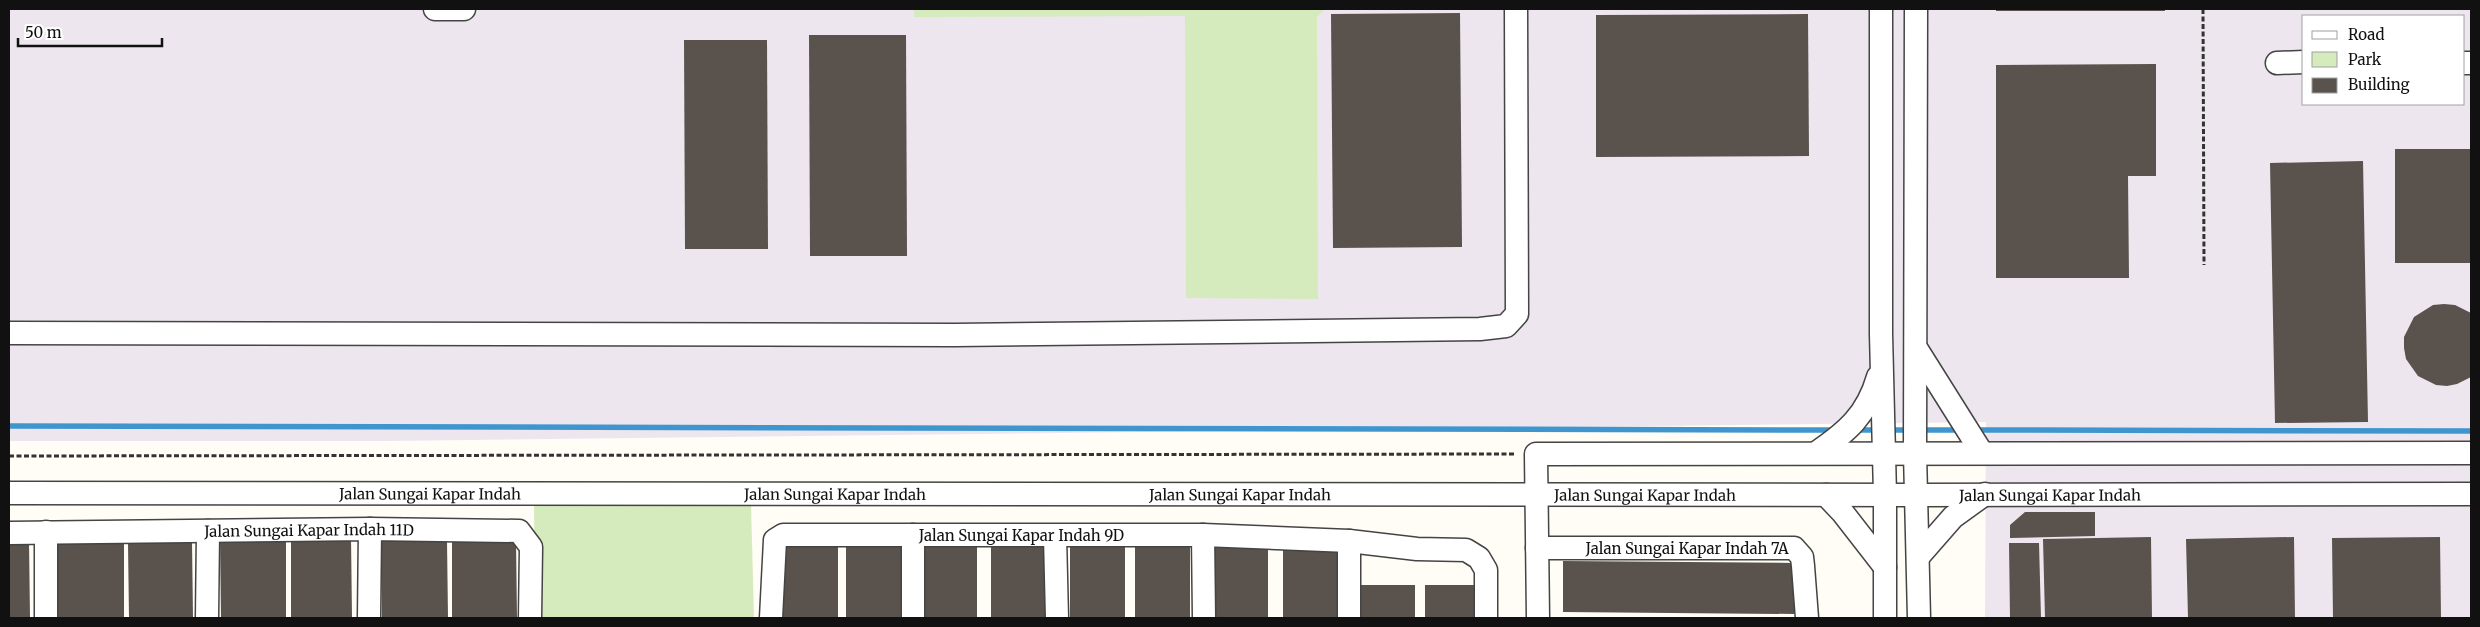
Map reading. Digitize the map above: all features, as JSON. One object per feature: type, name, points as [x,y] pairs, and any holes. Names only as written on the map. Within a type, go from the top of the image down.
[{"type":"street","points":[[435,9],[464,9]]},
{"type":"street","points":[[9,333],[955,335],[1480,329],[1506,326],[1517,314],[1516,9]]},
{"type":"street","points":[[1881,9],[1882,409],[1885,495],[1885,618]]},
{"type":"street","points":[[1916,9],[1915,446],[1919,618]]},
{"type":"street","points":[[2276,63],[2302,62]]},
{"type":"street","points":[[1916,348],[1982,453]]},
{"type":"street","points":[[1816,453],[1842,435],[1860,417],[1873,393],[1882,362]]},
{"type":"street","points":[[1538,618],[1536,454],[1816,453],[1915,446],[1982,453],[2471,453]]},
{"type":"street","name":"Jalan Sungai Kapar Indah","points":[[9,493],[1917,496],[1985,494],[2471,494]]},
{"type":"street","points":[[1918,557],[1953,517],[1985,494]]},
{"type":"street","points":[[1826,495],[1843,513],[1885,567]]},
{"type":"street","points":[[369,618],[370,529]]},
{"type":"street","name":"Jalan Sungai Kapar Indah 11D","points":[[9,533],[370,529],[519,531],[531,547],[530,618]]},
{"type":"street","points":[[207,618],[208,531]]},
{"type":"street","points":[[46,532],[46,618]]},
{"type":"street","points":[[1203,534],[1204,618]]},
{"type":"street","name":"Jalan Sungai Kapar Indah 9D","points":[[771,618],[775,540],[783,536],[1203,534],[1349,541],[1417,549],[1466,550],[1479,558],[1486,570],[1486,618]]},
{"type":"street","points":[[913,536],[913,618]]},
{"type":"street","points":[[1054,536],[1056,618]]},
{"type":"street","points":[[1349,541],[1349,618]]},
{"type":"street","name":"Jalan Sungai Kapar Indah 7A","points":[[1537,548],[1794,548],[1802,557],[1807,618]]},
{"type":"path","points":[[2204,9],[2204,265]]},
{"type":"path","points":[[9,456],[1536,454]]},
{"type":"shaded area","points":[[9,9],[2471,9],[2471,618],[1985,618],[1986,422],[386,441],[9,441]]},
{"type":"green space","points":[[914,9],[1325,9],[1317,17],[1318,299],[1186,298],[1185,16],[914,17]]},
{"type":"green space","points":[[534,503],[751,504],[754,618],[535,618]]},
{"type":"building","points":[[1996,9],[2165,9],[2165,11],[1996,11]]},
{"type":"building","points":[[1460,13],[1462,247],[1333,248],[1331,14]]},
{"type":"building","points":[[1808,14],[1809,156],[1596,157],[1596,15]]},
{"type":"building","points":[[809,35],[906,35],[907,256],[810,256]]},
{"type":"building","points":[[684,40],[767,40],[768,249],[685,249]]},
{"type":"building","points":[[2156,64],[2156,176],[2128,176],[2129,278],[1996,278],[1996,65]]},
{"type":"building","points":[[2395,149],[2471,149],[2471,263],[2395,263]]},
{"type":"building","points":[[2363,161],[2368,422],[2275,423],[2270,163]]},
{"type":"building","points":[[2433,305],[2455,305],[2471,313],[2471,377],[2457,384],[2447,386],[2436,385],[2418,376],[2406,359],[2404,348],[2404,337],[2414,317]]},
{"type":"building","points":[[2025,512],[2095,512],[2095,536],[2010,538],[2010,525]]},
{"type":"building","points":[[286,537],[286,618],[221,618],[220,538]]},
{"type":"building","points":[[351,537],[352,618],[291,618],[291,538]]},
{"type":"building","points":[[2151,537],[2152,618],[2045,618],[2043,539]]},
{"type":"building","points":[[2294,537],[2295,618],[2188,618],[2186,539]]},
{"type":"building","points":[[2440,537],[2441,618],[2333,618],[2332,538]]},
{"type":"building","points":[[516,540],[517,618],[452,618],[452,541]]},
{"type":"building","points":[[9,541],[29,541],[30,618],[9,618]]},
{"type":"building","points":[[381,541],[447,541],[448,618],[382,618]]},
{"type":"building","points":[[1213,541],[1268,541],[1268,618],[1213,618]]},
{"type":"building","points":[[55,542],[124,542],[124,618],[56,618]]},
{"type":"building","points":[[192,542],[193,618],[129,618],[128,543]]},
{"type":"building","points":[[2009,543],[2039,543],[2041,618],[2010,618]]},
{"type":"building","points":[[783,544],[838,545],[838,618],[783,618]]},
{"type":"building","points":[[846,545],[901,545],[901,618],[846,618]]},
{"type":"building","points":[[922,545],[977,545],[977,618],[922,618]]},
{"type":"building","points":[[1070,545],[1125,546],[1125,618],[1070,618]]},
{"type":"building","points":[[1283,545],[1339,545],[1338,618],[1283,618]]},
{"type":"building","points":[[991,546],[1046,546],[1046,618],[991,618]]},
{"type":"building","points":[[1135,546],[1190,546],[1190,618],[1135,618]]},
{"type":"building","points":[[1563,561],[1795,563],[1794,614],[1563,612]]},
{"type":"building","points":[[1360,585],[1415,585],[1415,618],[1360,618]]},
{"type":"building","points":[[1425,585],[1479,585],[1479,618],[1425,618]]},
{"type":"waterway","points":[[9,426],[1834,430]]},
{"type":"waterway","points":[[1856,430],[1879,430]]},
{"type":"waterway","points":[[1888,430],[1912,430]]},
{"type":"waterway","points":[[1921,430],[1962,430]]},
{"type":"waterway","points":[[1973,430],[2471,431]]}]
